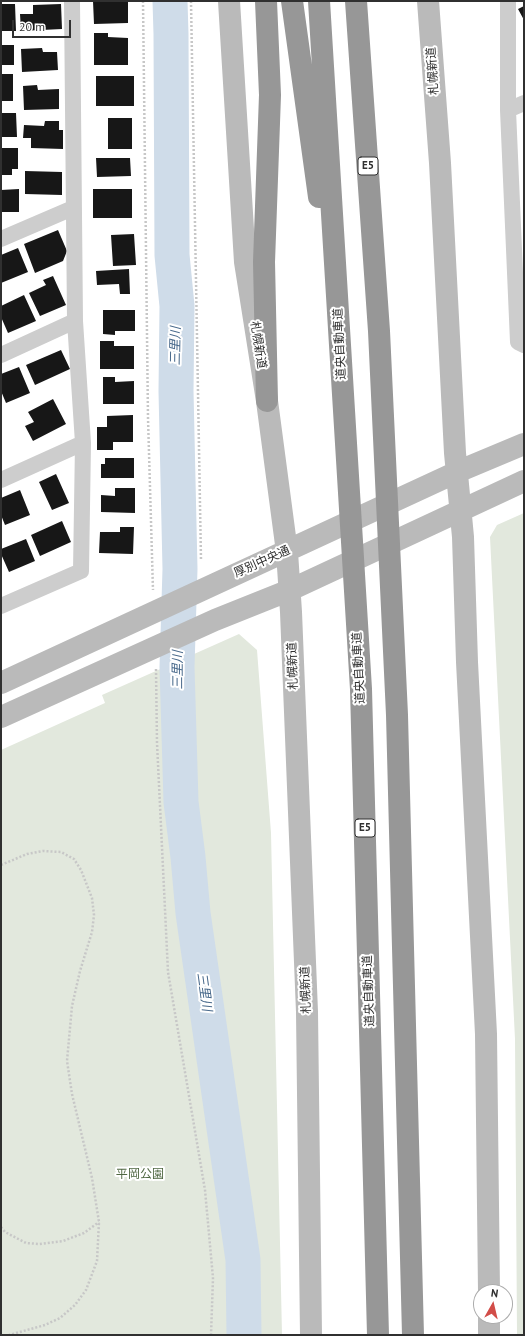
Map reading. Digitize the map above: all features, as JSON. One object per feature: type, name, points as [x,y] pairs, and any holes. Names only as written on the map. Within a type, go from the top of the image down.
[{"type":"highway","points":[[266,1],[270,95],[264,262],[267,402]]},
{"type":"highway","points":[[292,1],[312,158],[339,321]]},
{"type":"highway","name":"道央自動車道","points":[[318,1],[361,690],[378,1335]]},
{"type":"highway","name":"E5","points":[[356,1],[379,331],[397,708],[413,1335]]},
{"type":"street","points":[[1,606],[81,571],[83,443],[75,321],[72,1]]},
{"type":"street","name":"札幌新道","points":[[229,1],[244,262],[267,402],[287,552],[290,590],[307,1012],[311,1335]]},
{"type":"street","name":"札幌新道","points":[[428,1],[440,171],[460,511],[486,1034],[490,1284]]},
{"type":"street","points":[[508,1],[508,110],[519,228],[518,342],[524,345]]},
{"type":"street","points":[[508,110],[524,103]]},
{"type":"street","points":[[1,239],[73,208]]},
{"type":"street","points":[[1,355],[75,321]]},
{"type":"street","points":[[1,480],[83,443]]},
{"type":"street","name":"厚別中央通","points":[[1,683],[218,582],[287,552],[415,491],[524,444]]},
{"type":"street","points":[[1,717],[148,661],[215,620],[328,573],[524,481]]},
{"type":"street","points":[[489,1324],[489,1335]]},
{"type":"path","points":[[143,1],[148,418],[154,596]]},
{"type":"path","points":[[191,1],[201,560]]},
{"type":"path","points":[[148,661],[157,743],[168,972],[205,1190],[213,1278],[211,1335]]},
{"type":"path","points":[[1,865],[27,854],[43,851],[61,852],[74,859],[82,870],[92,898],[94,915],[92,932],[80,971],[72,1006],[68,1032],[67,1061],[72,1094],[92,1178],[99,1222],[96,1261],[86,1290],[75,1305],[60,1318],[45,1325],[9,1335]]},
{"type":"path","points":[[1,1227],[5,1232],[26,1242],[39,1244],[63,1241],[84,1233],[99,1222]]},
{"type":"green space","points":[[524,513],[524,1335],[517,1335],[515,1039],[490,537],[497,525]]},
{"type":"green space","name":"平岡公園","points":[[239,634],[257,650],[271,833],[282,1335],[1,1335],[1,750],[105,703],[102,695]]},
{"type":"building","points":[[93,1],[128,1],[128,23],[94,24]]},
{"type":"building","points":[[1,4],[15,4],[16,31],[1,31]]},
{"type":"building","points":[[61,4],[62,29],[21,31],[20,14],[33,14],[33,5]]},
{"type":"building","points":[[524,6],[524,20],[518,9]]},
{"type":"building","points":[[94,33],[108,33],[108,37],[128,38],[128,65],[94,65]]},
{"type":"building","points":[[1,45],[14,45],[14,65],[1,65]]},
{"type":"building","points":[[42,48],[43,52],[57,52],[58,70],[22,72],[21,49]]},
{"type":"building","points":[[1,74],[13,74],[13,101],[1,101]]},
{"type":"building","points":[[96,76],[134,76],[134,106],[96,106]]},
{"type":"building","points":[[37,85],[38,90],[59,89],[59,109],[24,110],[23,86]]},
{"type":"building","points":[[1,113],[16,113],[17,137],[1,137]]},
{"type":"building","points":[[108,118],[132,118],[132,149],[108,149]]},
{"type":"building","points":[[45,121],[59,121],[59,130],[63,130],[63,149],[31,148],[31,138],[23,138],[24,125],[44,126]]},
{"type":"building","points":[[1,148],[18,148],[18,169],[12,169],[12,175],[1,175]]},
{"type":"building","points":[[96,158],[130,158],[131,176],[97,177]]},
{"type":"building","points":[[25,171],[62,172],[62,195],[25,194]]},
{"type":"building","points":[[19,189],[19,212],[1,212],[1,190]]},
{"type":"building","points":[[93,189],[132,189],[132,218],[93,218]]},
{"type":"building","points":[[58,230],[67,251],[63,261],[35,273],[24,244]]},
{"type":"building","points":[[134,234],[136,265],[113,266],[111,235]]},
{"type":"building","points":[[18,248],[28,272],[1,283],[1,255]]},
{"type":"building","points":[[129,269],[130,294],[120,294],[119,284],[97,285],[96,271]]},
{"type":"building","points":[[53,276],[66,305],[40,316],[29,293],[46,285],[43,280]]},
{"type":"building","points":[[24,295],[36,321],[8,333],[1,317],[1,306]]},
{"type":"building","points":[[103,310],[135,310],[135,331],[115,331],[115,335],[103,334]]},
{"type":"building","points":[[100,341],[114,341],[114,346],[134,346],[134,369],[100,369]]},
{"type":"building","points":[[61,350],[70,369],[35,385],[26,365]]},
{"type":"building","points":[[19,367],[30,393],[6,403],[1,391],[1,374]]},
{"type":"building","points":[[103,377],[115,377],[115,382],[134,381],[134,404],[103,404]]},
{"type":"building","points":[[53,399],[66,424],[33,441],[25,426],[34,422],[28,412]]},
{"type":"building","points":[[133,415],[133,442],[113,442],[113,450],[97,450],[97,427],[107,427],[107,416]]},
{"type":"building","points":[[105,458],[134,458],[134,478],[101,478],[101,464],[105,464]]},
{"type":"building","points":[[56,474],[69,503],[52,510],[39,482]]},
{"type":"building","points":[[115,488],[135,488],[135,513],[101,512],[101,495],[115,496]]},
{"type":"building","points":[[20,490],[30,515],[5,525],[1,515],[1,498]]},
{"type":"building","points":[[62,521],[71,542],[40,556],[31,535]]},
{"type":"building","points":[[120,527],[134,527],[133,554],[99,553],[100,532],[120,532]]},
{"type":"building","points":[[26,539],[35,561],[9,572],[1,554],[1,549]]},
{"type":"waterway","name":"三里川","points":[[170,1],[172,255],[177,306],[176,391],[180,569],[177,667],[181,802],[193,913],[243,1260],[244,1335]]}]
